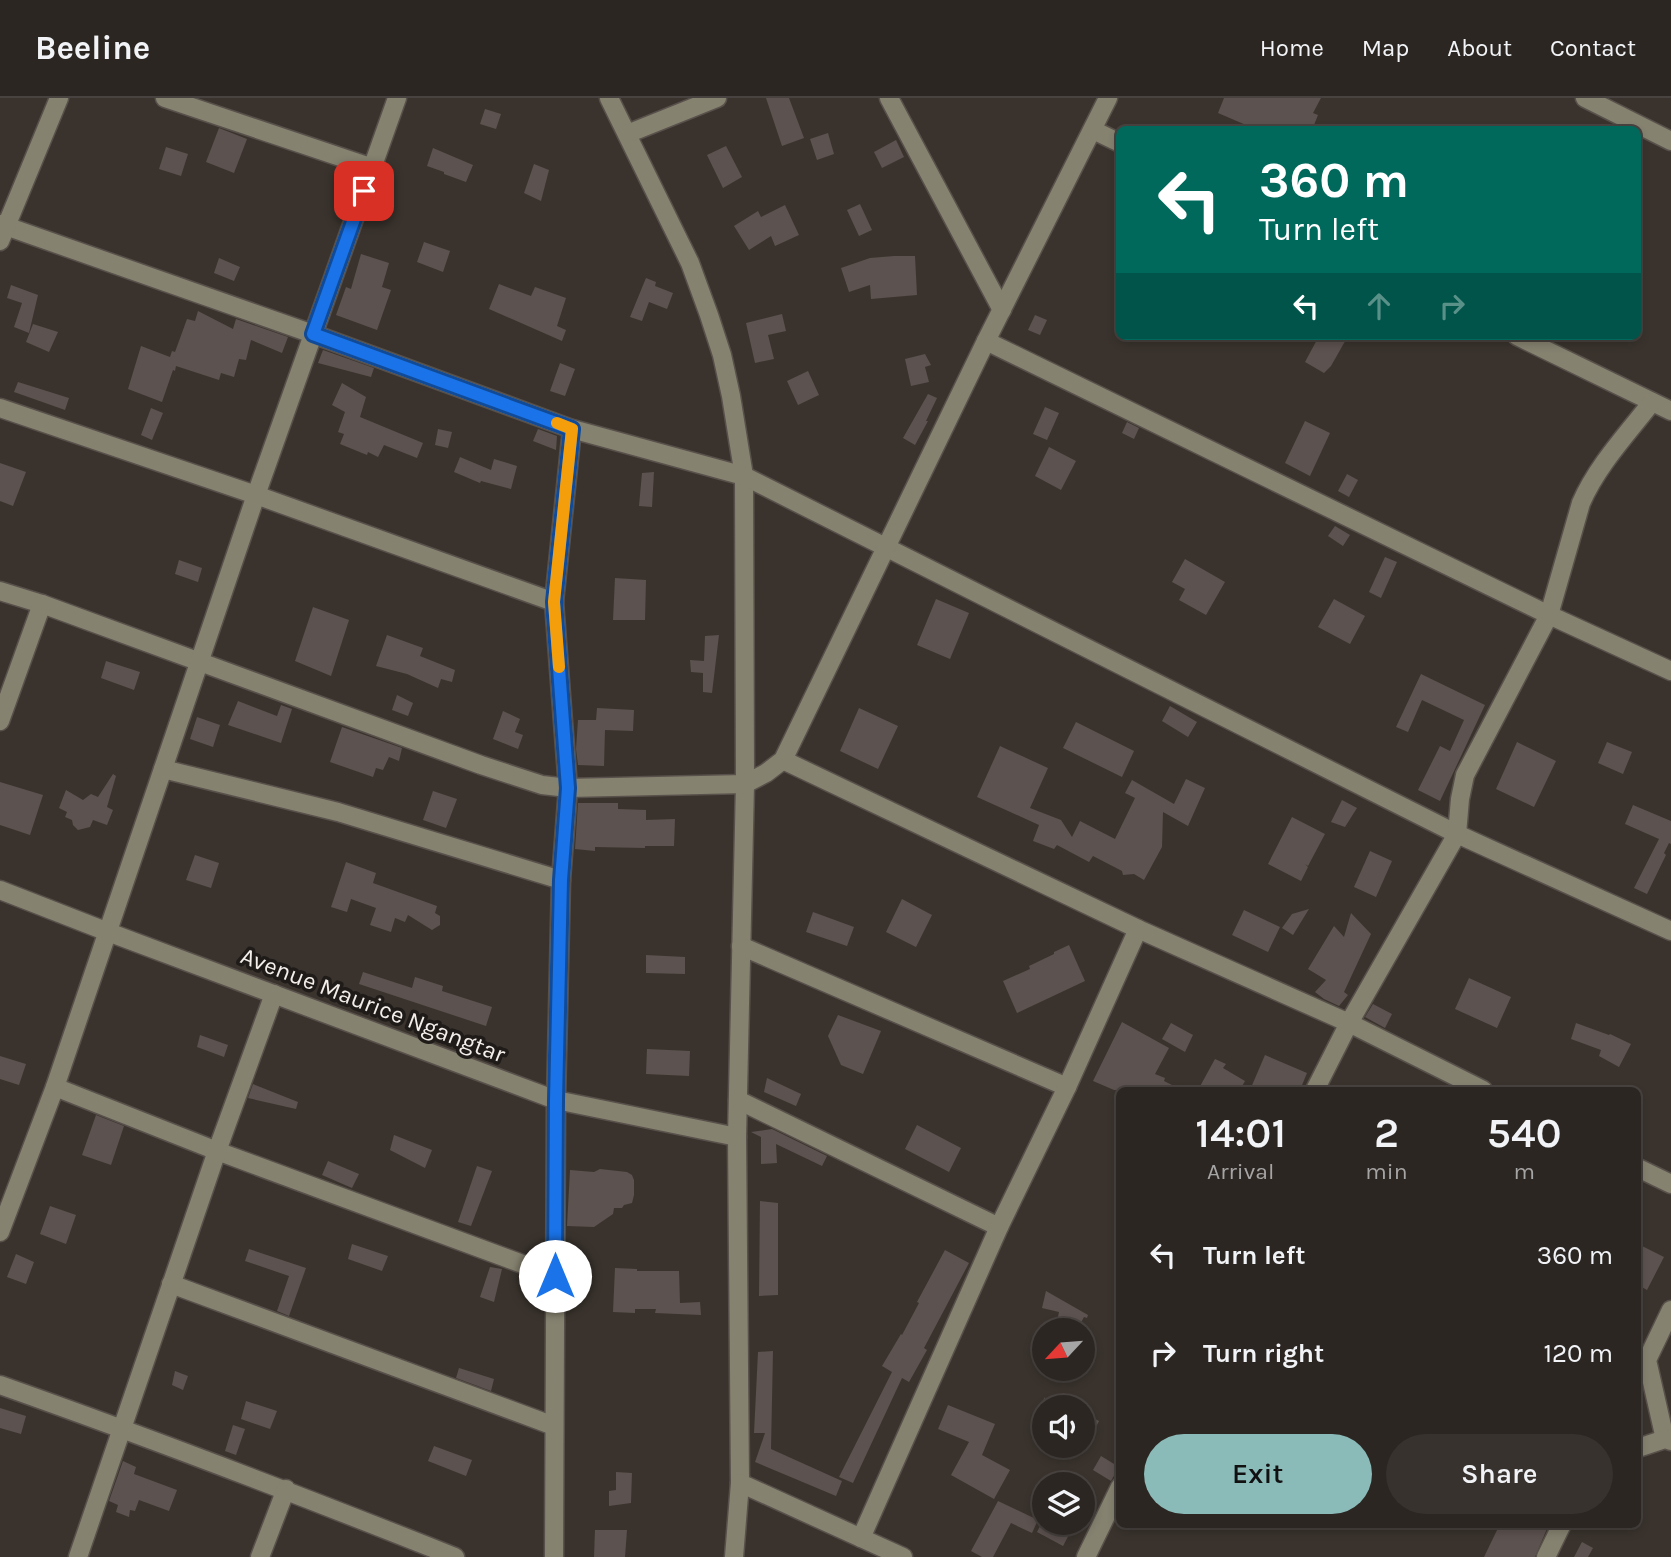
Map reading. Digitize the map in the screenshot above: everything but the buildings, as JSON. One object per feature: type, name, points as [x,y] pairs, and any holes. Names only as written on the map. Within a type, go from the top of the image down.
[{"type":"street","points":[[59,98],[2,230],[313,334],[572,429],[744,476],[1457,834],[1671,931]]},
{"type":"street","points":[[165,98],[373,168]]},
{"type":"street","points":[[0,1232],[55,1087],[256,495],[397,98]]},
{"type":"street","points":[[609,98],[690,262],[709,315],[731,396],[744,476],[745,784],[737,1137],[740,1483],[734,1557]]},
{"type":"street","points":[[627,134],[717,98]]},
{"type":"street","points":[[889,98],[1002,310]]},
{"type":"street","points":[[0,591],[542,785],[568,788],[745,784],[783,760],[986,341],[1108,98]]},
{"type":"street","points":[[1584,98],[1641,126]]},
{"type":"street","points":[[1641,126],[1671,141]]},
{"type":"street","points":[[1093,130],[1116,141]]},
{"type":"street","points":[[1525,340],[1671,411]]},
{"type":"street","points":[[986,341],[1549,615],[1671,671]]},
{"type":"street","points":[[1317,1087],[1349,1023],[1457,834],[1465,775],[1549,615],[1586,492],[1652,402]]},
{"type":"street","points":[[0,408],[256,495],[554,602]]},
{"type":"street","points":[[554,1557],[556,1100],[561,880],[568,788],[554,602],[572,429]]},
{"type":"street","points":[[0,721],[42,604]]},
{"type":"street","points":[[783,760],[1138,929],[1349,1023],[1477,1087]]},
{"type":"street","points":[[163,769],[338,812],[561,880]]},
{"type":"street","name":"Avenue Maurice Ngangtar","points":[[0,890],[556,1100],[737,1137]]},
{"type":"street","points":[[861,1538],[999,1227],[1067,1087],[1138,929]]},
{"type":"street","points":[[741,946],[1067,1087]]},
{"type":"street","points":[[78,1557],[217,1151],[274,994]]},
{"type":"street","points":[[55,1087],[217,1151],[555,1276]]},
{"type":"street","points":[[738,1100],[999,1227]]},
{"type":"street","points":[[1641,1169],[1671,1184]]},
{"type":"street","points":[[171,1284],[554,1426]]},
{"type":"street","points":[[1641,1447],[1668,1440],[1647,1360],[1671,1310]]},
{"type":"street","points":[[0,1385],[286,1489],[455,1557]]},
{"type":"street","points":[[740,1483],[903,1557]]},
{"type":"street","points":[[260,1557],[286,1489]]},
{"type":"street","points":[[1086,1557],[1116,1495]]},
{"type":"street","points":[[1546,1557],[1560,1528]]},
{"type":"slow traffic","points":[[557,423],[572,429],[554,602],[559,667]]},
{"type":"route","points":[[364,191],[313,334],[572,429],[554,602],[568,788],[561,880],[555,1276]]}]
